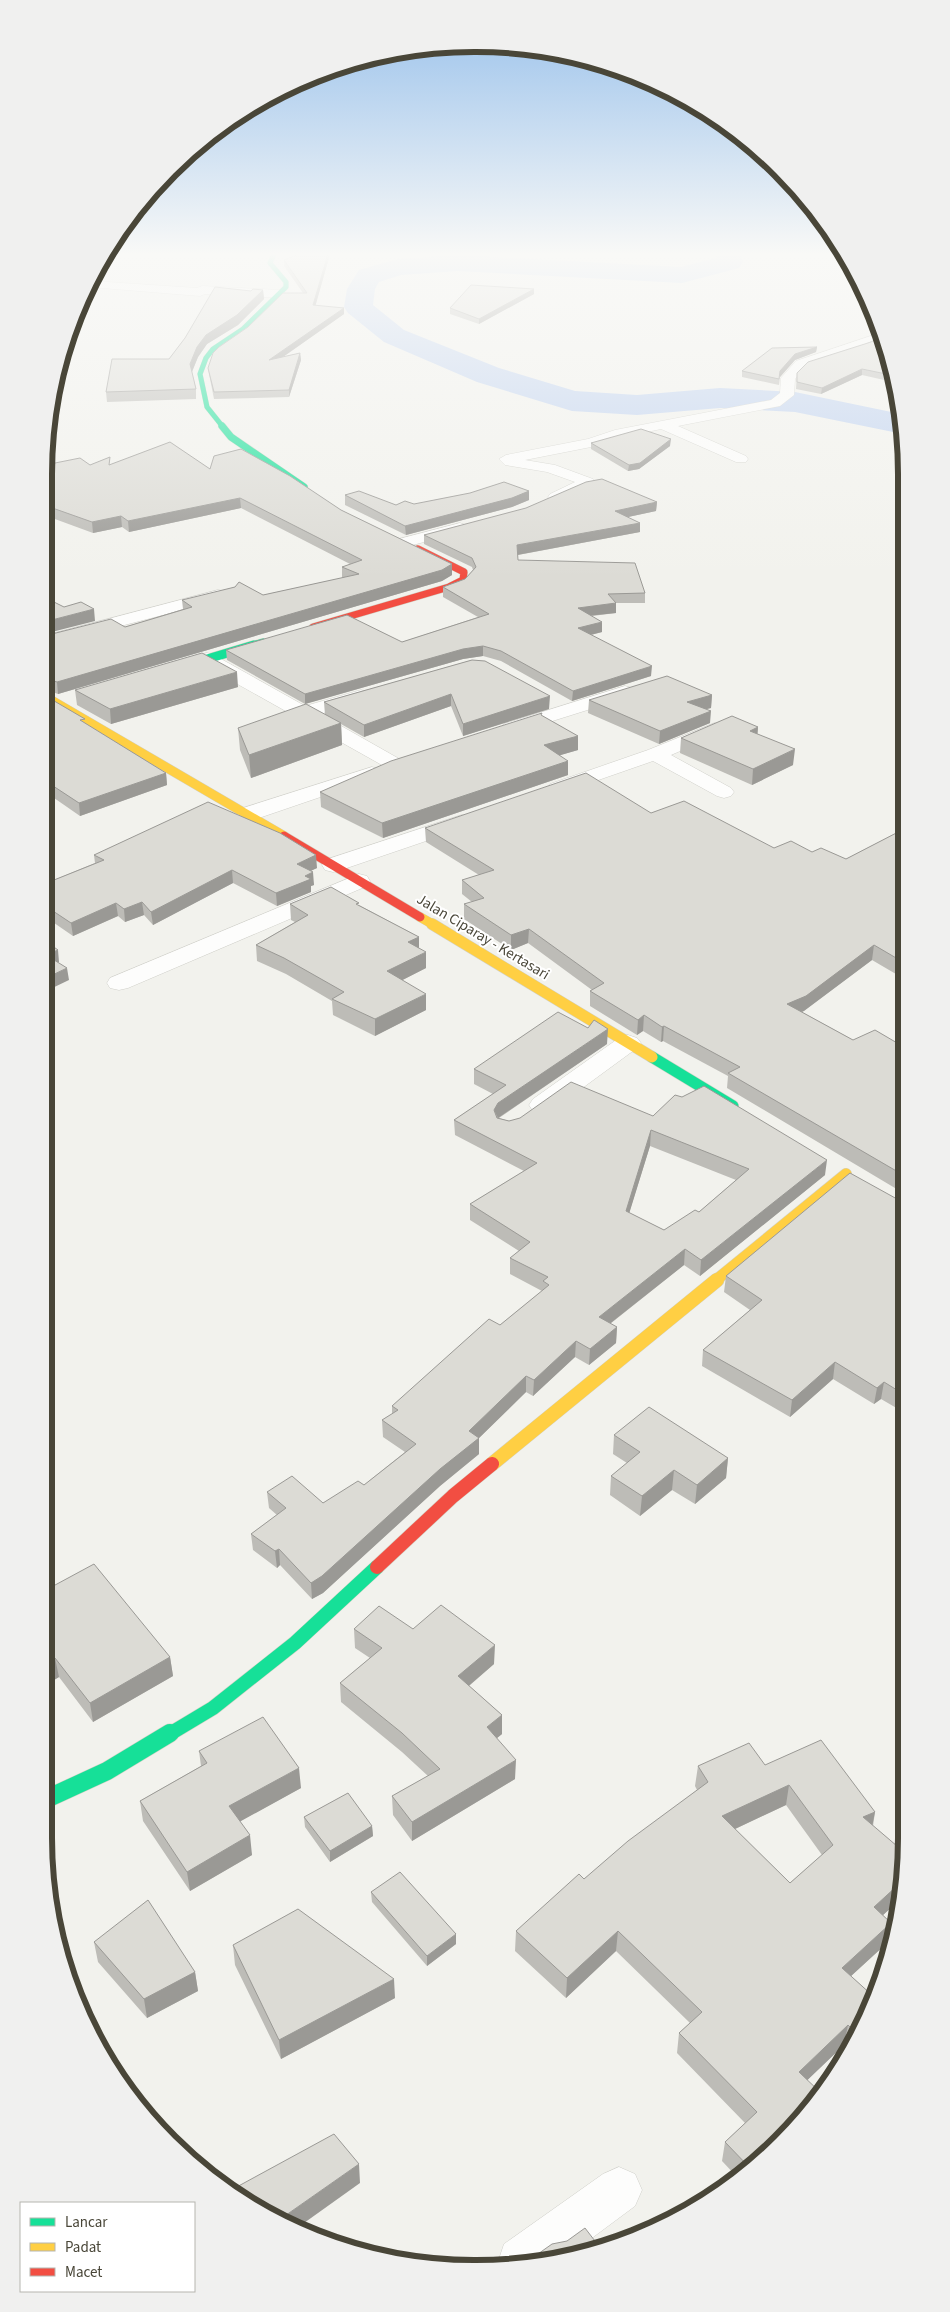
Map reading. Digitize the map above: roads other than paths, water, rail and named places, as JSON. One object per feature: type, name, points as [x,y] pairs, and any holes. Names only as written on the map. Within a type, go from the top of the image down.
[{"type":"street","points":[[205,362],[200,374],[207,407],[232,436],[316,495]]},
{"type":"street","points":[[544,502],[588,482],[555,470],[510,462],[506,459],[591,444],[615,434],[665,426],[781,399],[788,378],[801,364],[806,362]]},
{"type":"street","points":[[665,426],[741,459]]},
{"type":"street","points":[[400,541],[479,523]]},
{"type":"street","points":[[300,631],[449,587],[463,580],[464,572],[400,541]]},
{"type":"street","points":[[52,639],[229,592]]},
{"type":"street","points":[[169,670],[272,640]]},
{"type":"street","points":[[207,659],[303,713],[406,762],[248,814]]},
{"type":"street","points":[[497,733],[645,686]]},
{"type":"street","points":[[303,713],[378,692]]},
{"type":"street","points":[[544,695],[570,710]]},
{"type":"street","points":[[55,703],[74,697]]},
{"type":"street","name":"Jalan Ciparay - Kertasari","points":[[52,701],[333,864],[746,1114]]},
{"type":"street","points":[[535,796],[655,754],[723,726]]},
{"type":"street","points":[[655,754],[724,792]]},
{"type":"street","points":[[333,864],[481,814]]},
{"type":"street","points":[[119,983],[359,881]]},
{"type":"street","points":[[523,1117],[628,1043]]},
{"type":"street","points":[[52,1796],[107,1771],[213,1708],[295,1643],[452,1496],[846,1174]]},
{"type":"street","points":[[528,2256],[619,2190]]},
{"type":"waterway","points":[[456,362],[488,375],[572,401],[637,405],[720,398],[795,402],[894,422]]}]
